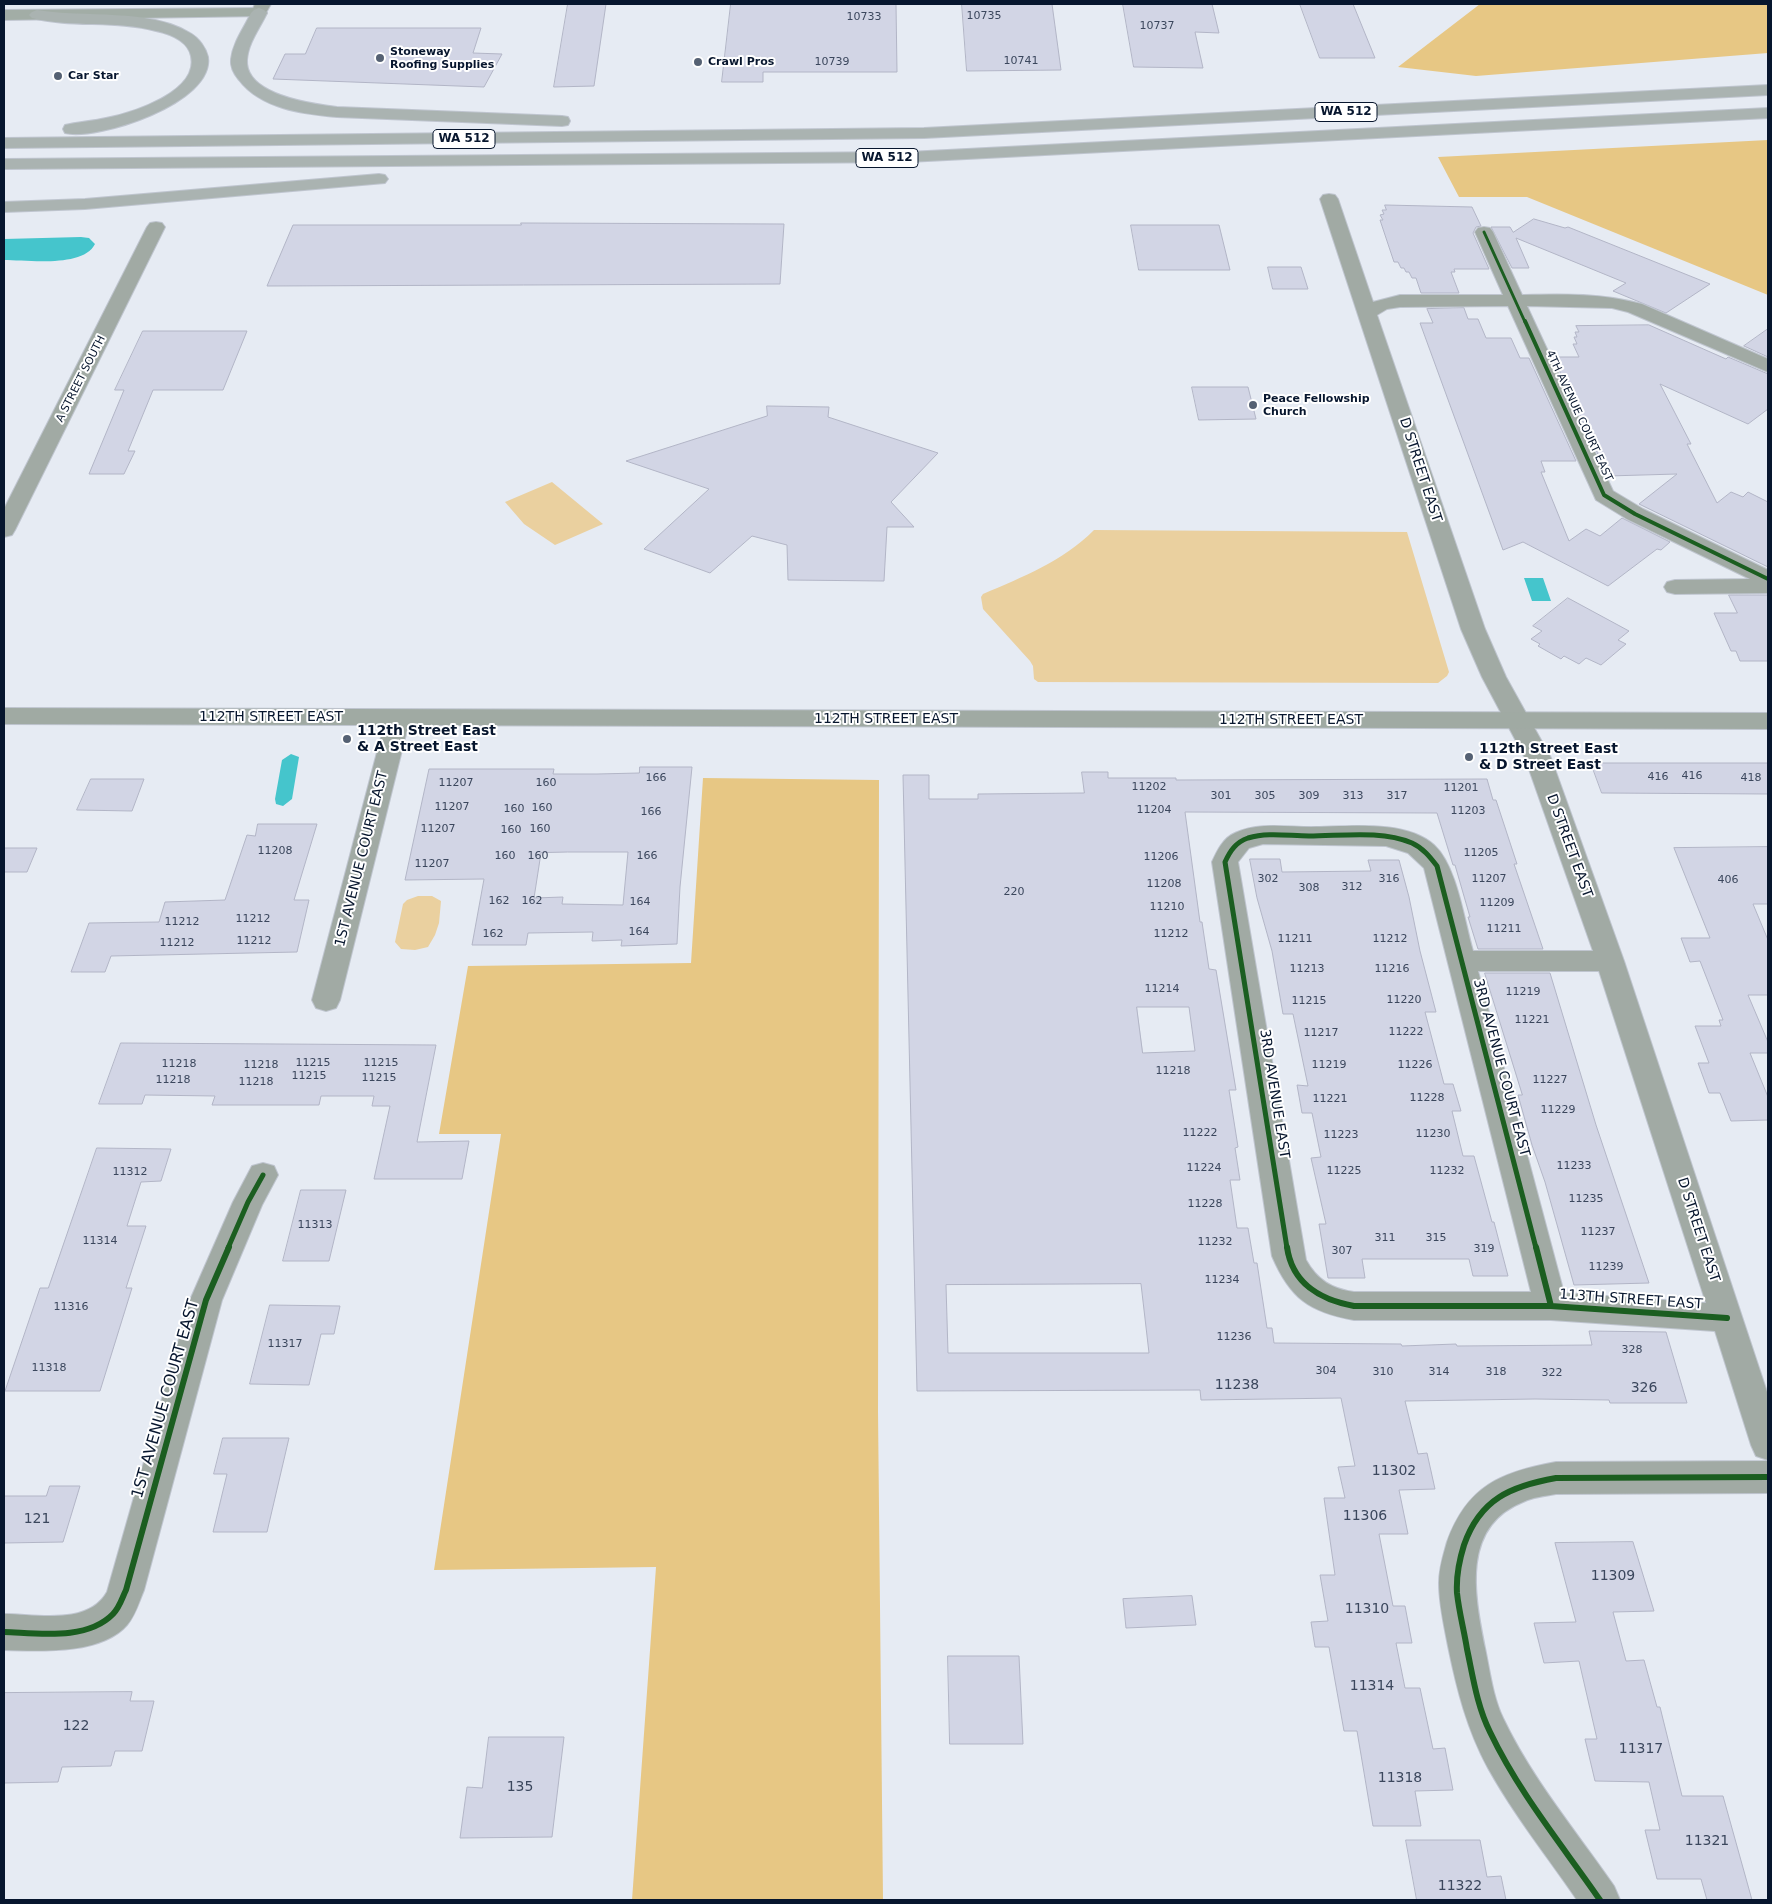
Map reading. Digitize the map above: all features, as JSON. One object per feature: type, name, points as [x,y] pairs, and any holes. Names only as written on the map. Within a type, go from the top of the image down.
[{"type":"highway","points":[[261,8],[239,57],[240,70],[264,94],[287,104],[304,108],[376,113],[924,133]]},
{"type":"highway","points":[[4,134],[86,128],[131,117],[153,108],[182,92],[194,78],[199,67],[200,56],[195,45],[185,36],[172,30],[122,22],[37,15]]},
{"type":"highway","name":"WA 512","points":[[4,143],[924,133],[1768,90]]},
{"type":"highway","name":"WA 512","points":[[4,164],[868,158],[972,155],[1768,114]]},
{"type":"highway","points":[[428,178],[798,165],[972,155]]},
{"type":"highway","points":[[4,207],[84,204],[352,180],[399,179]]},
{"type":"main road","points":[[4,16],[261,8]]},
{"type":"main road","name":"112TH STREET EAST","points":[[4,716],[1768,721]]},
{"type":"street","name":"D STREET EAST","points":[[1330,199],[1473,629],[1494,677],[1538,758],[1610,961],[1768,1444]]},
{"type":"street","name":"A STREET SOUTH","points":[[4,530],[156,227]]},
{"type":"street","name":"4TH AVENUE COURT EAST","points":[[1484,232],[1604,495],[1635,514],[1768,579]]},
{"type":"street","points":[[1368,312],[1381,305],[1400,301],[1577,300],[1613,302],[1635,308],[1768,366]]},
{"type":"street","points":[[1675,587],[1768,586]]},
{"type":"street","name":"1ST AVENUE COURT EAST","points":[[326,1000],[398,718]]},
{"type":"street","name":"3RD AVENUE COURT EAST","points":[[1231,849],[1247,838],[1270,835],[1393,837],[1415,844],[1428,854],[1437,866],[1551,1306]]},
{"type":"street","name":"3RD AVENUE EAST","points":[[1231,849],[1225,862],[1288,1256],[1294,1273],[1305,1286],[1323,1298],[1354,1306]]},
{"type":"street","points":[[1462,961],[1610,961]]},
{"type":"street","name":"1ST AVENUE COURT EAST","points":[[4,1632],[82,1631],[110,1617],[119,1607],[126,1590],[206,1300],[248,1202],[263,1175]]},
{"type":"street","name":"113TH STREET EAST","points":[[1354,1306],[1551,1306],[1727,1318]]},
{"type":"street","points":[[1600,1900],[1515,1779],[1490,1731],[1477,1697],[1460,1615],[1457,1572],[1472,1522],[1488,1505],[1510,1489],[1531,1482],[1556,1478],[1768,1477]]},
{"type":"shaded area","points":[[1480,4],[1768,4],[1768,53],[1476,76],[1398,67]]},
{"type":"shaded area","points":[[1768,140],[1768,295],[1527,197],[1459,197],[1438,157]]},
{"type":"shaded area","points":[[552,482],[603,524],[555,545],[524,524],[505,502]]},
{"type":"shaded area","points":[[1094,530],[1407,532],[1449,672],[1438,683],[1038,682],[1034,679],[1033,666],[1030,661],[983,609],[981,597],[983,594],[1056,559],[1069,551]]},
{"type":"shaded area","points":[[703,778],[879,780],[878,1411],[883,1900],[632,1900],[656,1567],[434,1570],[501,1134],[439,1134],[468,966],[691,963]]},
{"type":"shaded area","points":[[418,896],[432,896],[441,901],[439,923],[428,947],[415,950],[401,949],[395,942],[403,904],[407,900]]},
{"type":"water","points":[[89,238],[95,244],[89,252],[79,257],[54,261],[4,260],[4,239]]},
{"type":"water","points":[[1524,578],[1543,578],[1551,601],[1532,601]]},
{"type":"water","points":[[291,754],[299,757],[292,799],[283,806],[276,804],[275,799],[282,760]]},
{"type":"building","points":[[568,4],[606,4],[594,86],[554,87]]},
{"type":"building","points":[[731,4],[896,4],[897,72],[763,72],[763,82],[722,82]]},
{"type":"building","points":[[962,4],[1052,4],[1061,70],[967,71]]},
{"type":"building","points":[[1123,4],[1212,4],[1219,33],[1195,32],[1203,68],[1134,67]]},
{"type":"building","points":[[1300,4],[1353,4],[1375,58],[1320,58]]},
{"type":"building","points":[[317,28],[481,28],[473,53],[502,54],[484,87],[273,79],[285,54],[305,54]]},
{"type":"building","points":[[1385,205],[1472,207],[1481,226],[1476,227],[1473,233],[1489,269],[1454,269],[1455,272],[1451,272],[1459,293],[1421,293],[1416,278],[1412,278],[1409,272],[1401,268],[1398,262],[1394,262],[1380,220],[1383,220],[1380,215],[1384,214],[1382,210],[1386,210]]},
{"type":"building","points":[[1534,219],[1565,228],[1568,227],[1710,284],[1666,313],[1613,291],[1626,283],[1516,238],[1529,268],[1512,268],[1491,227],[1510,227],[1513,232]]},
{"type":"building","points":[[521,223],[784,224],[780,284],[267,286],[293,225],[521,225]]},
{"type":"building","points":[[1131,225],[1219,225],[1230,270],[1139,270]]},
{"type":"building","points":[[1268,267],[1301,267],[1308,289],[1273,289]]},
{"type":"building","points":[[1464,308],[1468,319],[1478,319],[1486,338],[1511,338],[1520,358],[1529,358],[1576,461],[1541,461],[1545,472],[1541,472],[1569,541],[1586,529],[1600,536],[1622,518],[1670,542],[1661,550],[1657,549],[1608,586],[1523,542],[1503,550],[1420,323],[1433,323],[1427,309]]},
{"type":"building","points":[[1649,325],[1726,359],[1728,357],[1768,374],[1768,409],[1748,424],[1660,384],[1691,444],[1687,444],[1717,503],[1731,492],[1743,497],[1748,492],[1768,502],[1768,567],[1639,504],[1677,474],[1608,476],[1553,357],[1579,357],[1573,344],[1577,344],[1574,337],[1577,337],[1575,332],[1579,332],[1576,326]]},
{"type":"building","points":[[1768,329],[1768,357],[1744,346]]},
{"type":"building","points":[[143,331],[247,331],[223,390],[153,390],[128,451],[135,451],[124,474],[89,474],[124,390],[115,390]]},
{"type":"building","points":[[1192,387],[1248,387],[1256,419],[1199,420]]},
{"type":"building","points":[[767,406],[829,407],[828,417],[938,453],[891,502],[914,527],[887,527],[884,581],[788,580],[787,545],[752,536],[710,573],[644,549],[709,489],[626,461],[767,416]]},
{"type":"building","points":[[1729,595],[1768,595],[1768,661],[1740,661],[1736,651],[1731,651],[1714,613],[1737,613]]},
{"type":"building","points":[[1568,598],[1629,631],[1618,640],[1626,644],[1601,665],[1586,658],[1579,664],[1564,656],[1561,659],[1538,646],[1540,644],[1531,639],[1542,631],[1533,626]]},
{"type":"building","points":[[1591,763],[1768,763],[1768,794],[1602,793]]},
{"type":"building","points":[[640,767],[692,767],[680,887],[677,944],[621,946],[622,940],[592,941],[593,932],[528,933],[526,945],[472,945],[484,879],[405,880],[429,769],[554,769],[553,774],[639,773]],"holes":[[[628,852],[623,905],[562,904],[563,897],[534,898],[541,853]]]},
{"type":"building","points":[[1082,772],[1108,772],[1108,778],[1176,778],[1176,780],[1487,779],[1517,864],[1514,864],[1543,949],[1478,949],[1455,865],[1453,865],[1437,813],[1185,812],[1200,922],[1202,922],[1209,969],[1216,970],[1236,1090],[1229,1090],[1238,1147],[1235,1148],[1240,1180],[1230,1180],[1237,1228],[1248,1228],[1254,1263],[1257,1263],[1267,1328],[1272,1328],[1274,1343],[1401,1344],[1402,1346],[1456,1344],[1457,1346],[1592,1345],[1589,1331],[1666,1332],[1687,1403],[1610,1403],[1609,1400],[1535,1399],[1405,1401],[1418,1454],[1427,1453],[1435,1489],[1399,1490],[1408,1534],[1379,1534],[1393,1606],[1405,1606],[1412,1643],[1396,1643],[1405,1688],[1420,1688],[1433,1749],[1445,1748],[1453,1790],[1415,1791],[1421,1826],[1373,1826],[1357,1731],[1344,1731],[1329,1647],[1315,1647],[1311,1622],[1328,1621],[1320,1575],[1335,1575],[1324,1498],[1345,1498],[1338,1467],[1355,1466],[1341,1398],[1201,1400],[1200,1390],[917,1391],[903,775],[929,775],[929,799],[978,799],[978,794],[1084,793]],"holes":[[[1137,1007],[1189,1007],[1195,1051],[1143,1053]],[[1141,1284],[1149,1353],[948,1353],[946,1285]]]},
{"type":"building","points":[[91,779],[144,779],[132,811],[77,810]]},
{"type":"building","points":[[258,824],[317,824],[294,900],[309,900],[297,952],[111,956],[105,972],[71,972],[89,923],[159,922],[165,902],[225,900],[247,835],[255,836]]},
{"type":"building","points":[[1768,847],[1768,904],[1753,904],[1768,940],[1768,995],[1748,995],[1768,1042],[1768,1053],[1750,1053],[1768,1097],[1768,1120],[1731,1121],[1720,1093],[1709,1093],[1698,1063],[1709,1063],[1695,1026],[1721,1026],[1719,1020],[1723,1020],[1700,961],[1690,962],[1681,938],[1710,938],[1674,848]]},
{"type":"building","points":[[4,848],[37,848],[27,872],[4,872]]},
{"type":"building","points":[[1250,859],[1280,859],[1282,872],[1371,871],[1368,860],[1399,860],[1436,1012],[1425,1012],[1444,1084],[1453,1084],[1461,1111],[1452,1111],[1463,1156],[1474,1156],[1508,1276],[1473,1276],[1469,1259],[1362,1259],[1365,1278],[1328,1278],[1319,1224],[1326,1224],[1311,1158],[1321,1157],[1312,1113],[1302,1113],[1297,1085],[1308,1086],[1293,1014],[1283,1014],[1272,951],[1257,898]]},
{"type":"building","points":[[1485,973],[1550,973],[1596,1125],[1649,1283],[1574,1285],[1518,1095],[1522,1095]]},
{"type":"building","points":[[121,1043],[436,1045],[417,1142],[469,1141],[462,1179],[374,1179],[390,1106],[372,1106],[374,1096],[321,1096],[319,1105],[212,1105],[215,1096],[145,1095],[142,1104],[99,1104]]},
{"type":"building","points":[[97,1148],[171,1149],[161,1181],[141,1182],[127,1226],[146,1226],[126,1288],[132,1288],[100,1391],[5,1391],[40,1288],[48,1288]]},
{"type":"building","points":[[301,1190],[346,1190],[329,1261],[283,1261]]},
{"type":"building","points":[[270,1305],[340,1306],[334,1334],[321,1334],[309,1385],[250,1384]]},
{"type":"building","points":[[223,1438],[289,1438],[267,1532],[213,1532],[227,1474],[214,1474]]},
{"type":"building","points":[[50,1486],[80,1486],[63,1542],[4,1543],[4,1496],[46,1496]]},
{"type":"building","points":[[1633,1542],[1654,1611],[1613,1612],[1626,1661],[1644,1660],[1657,1707],[1660,1707],[1682,1796],[1723,1796],[1752,1900],[1707,1900],[1701,1879],[1657,1879],[1645,1830],[1660,1830],[1649,1782],[1595,1781],[1585,1739],[1597,1739],[1579,1661],[1544,1663],[1534,1623],[1576,1622],[1555,1543]]},
{"type":"building","points":[[1192,1596],[1196,1625],[1126,1628],[1123,1599]]},
{"type":"building","points":[[948,1656],[1019,1656],[1023,1744],[950,1744]]},
{"type":"building","points":[[132,1692],[130,1701],[154,1701],[142,1751],[115,1751],[111,1766],[62,1767],[58,1782],[4,1783],[4,1693]]},
{"type":"building","points":[[489,1737],[564,1737],[552,1837],[460,1838],[467,1787],[482,1788]]},
{"type":"building","points":[[1406,1840],[1480,1840],[1487,1877],[1501,1876],[1506,1900],[1417,1900]]},
{"type":"cycle path","points":[[1484,232],[1604,495],[1635,514],[1768,579]]},
{"type":"cycle path","points":[[1551,1306],[1437,866],[1417,846],[1409,842],[1386,837],[1360,835],[1271,835],[1255,836],[1237,844],[1231,850],[1225,862],[1288,1256],[1305,1285],[1321,1297],[1354,1306],[1551,1306],[1727,1318]]},
{"type":"cycle path","points":[[4,1632],[59,1633],[87,1629],[110,1617],[118,1608],[126,1590],[206,1300],[248,1202],[263,1175]]},
{"type":"cycle path","points":[[1600,1900],[1514,1776],[1490,1732],[1478,1701],[1459,1611],[1457,1592],[1458,1568],[1468,1534],[1475,1519],[1496,1498],[1523,1485],[1539,1481],[1556,1478],[1768,1477]]},
{"type":"place","name":"Stoneway Roofing Supplies","points":[[380,58]]},
{"type":"place","name":"Crawl Pros","points":[[698,62]]},
{"type":"place","name":"Car Star","points":[[58,76]]},
{"type":"place","name":"Peace Fellowship Church","points":[[1253,405]]},
{"type":"place","name":"112th Street East & A Street East","points":[[347,739]]},
{"type":"place","name":"112th Street East & D Street East","points":[[1469,757]]}]
